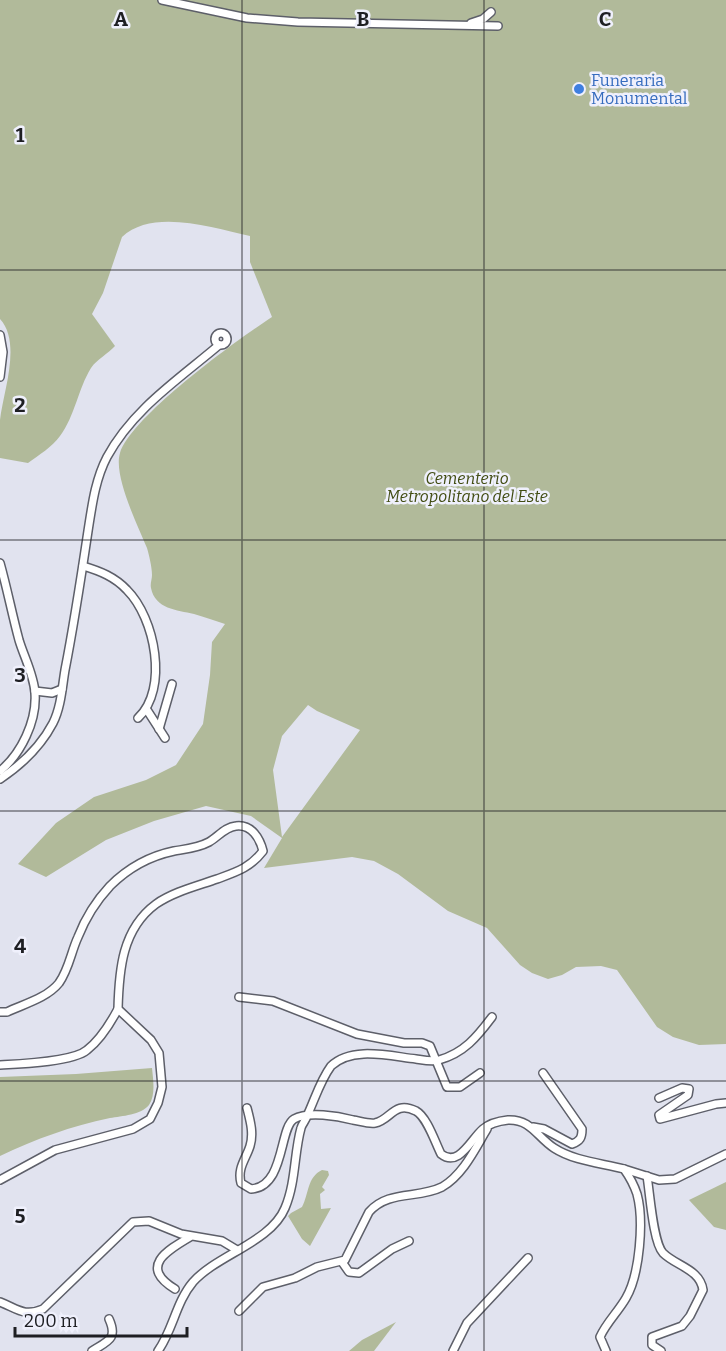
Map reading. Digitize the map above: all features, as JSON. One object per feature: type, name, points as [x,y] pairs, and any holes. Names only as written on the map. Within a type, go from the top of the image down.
[{"type":"street","points":[[162,0],[247,18],[298,22],[498,26]]},
{"type":"street","points":[[463,25],[483,19],[491,12]]},
{"type":"street","points":[[0,335],[3,352],[0,377]]},
{"type":"street","points":[[0,779],[27,758],[46,735],[57,712],[94,494],[107,457],[133,419],[150,401],[219,345]]},
{"type":"street","points":[[0,563],[35,691],[34,710],[26,736],[13,758],[0,771]]},
{"type":"street","points":[[83,566],[114,578],[128,590],[149,625],[154,646],[152,689],[147,710],[138,718]]},
{"type":"street","points":[[159,729],[172,684]]},
{"type":"street","points":[[35,691],[48,694],[62,689]]},
{"type":"street","points":[[147,710],[165,738]]},
{"type":"street","points":[[0,1012],[7,1012],[45,995],[58,984],[68,967],[78,936],[95,905],[125,872],[144,861],[208,843],[227,829],[237,825],[251,830],[260,839],[263,851],[254,863],[157,903],[132,930],[119,972],[118,1009],[111,1023],[86,1052],[53,1061],[0,1065]]},
{"type":"street","points":[[239,997],[273,1001],[357,1034],[430,1046],[447,1087],[460,1087],[480,1073]]},
{"type":"street","points":[[0,1180],[56,1150],[133,1129],[150,1119],[158,1103],[162,1087],[159,1053],[151,1040],[118,1009]]},
{"type":"street","points":[[158,1351],[167,1338],[179,1304],[194,1282],[260,1235],[276,1222],[285,1210],[295,1173],[301,1127],[325,1075],[337,1060],[356,1055],[375,1055],[436,1061],[458,1053],[474,1041],[492,1017]]},
{"type":"street","points":[[247,1108],[251,1138],[240,1177],[241,1183],[251,1189],[264,1185],[274,1172],[292,1120],[307,1116],[332,1115],[372,1124],[379,1122],[393,1111],[405,1107],[417,1112],[425,1119],[441,1154],[451,1158],[461,1154],[481,1130],[490,1124],[518,1120],[544,1129],[572,1144],[579,1142],[582,1129],[543,1073]]},
{"type":"street","points":[[659,1098],[682,1088],[689,1089],[688,1095],[659,1115],[660,1119],[726,1103]]},
{"type":"street","points":[[239,1311],[263,1287],[295,1278],[317,1267],[342,1262],[348,1258],[369,1212],[375,1206],[397,1197],[432,1191],[453,1179],[490,1124]]},
{"type":"street","points":[[531,1126],[552,1147],[569,1156],[659,1180],[675,1179],[726,1154]]},
{"type":"street","points":[[606,1351],[600,1337],[627,1297],[637,1267],[640,1246],[639,1202],[636,1191],[624,1169]]},
{"type":"street","points":[[647,1176],[656,1237],[660,1248],[665,1255],[684,1266],[699,1279],[702,1290],[690,1316],[681,1326],[652,1337],[652,1345],[661,1351]]},
{"type":"street","points":[[0,1302],[24,1313],[33,1313],[43,1309],[133,1222],[149,1221],[190,1237],[222,1241],[237,1250]]},
{"type":"street","points":[[175,1289],[160,1280],[157,1271],[159,1262],[169,1250],[190,1237]]},
{"type":"street","points":[[342,1262],[349,1272],[359,1273],[392,1249],[410,1241]]},
{"type":"street","points":[[453,1351],[468,1323],[528,1258]]},
{"type":"street","points":[[92,1351],[113,1335],[114,1329],[109,1319]]},
{"type":"green space","name":"Cementerio Metropolitano del Este","points":[[0,0],[726,0],[726,1044],[699,1045],[673,1037],[657,1027],[617,970],[601,966],[576,967],[562,975],[548,979],[532,973],[520,965],[487,928],[448,911],[398,874],[374,861],[352,857],[264,868],[282,838],[251,816],[206,806],[154,821],[106,840],[46,877],[18,864],[56,823],[94,797],[146,780],[176,765],[203,724],[212,642],[225,624],[174,610],[162,604],[153,595],[152,568],[148,551],[123,487],[119,463],[120,453],[129,437],[164,400],[212,360],[272,317],[250,262],[250,236],[184,223],[150,223],[135,228],[122,237],[103,293],[92,314],[115,346],[91,368],[60,436],[28,463],[0,458],[0,420],[9,368],[10,341],[0,319]],"holes":[[[308,705],[360,730],[282,837],[273,770],[282,736]]]},
{"type":"green space","points":[[152,1068],[153,1097],[149,1105],[141,1111],[68,1129],[0,1156],[0,1077]]},
{"type":"green space","points":[[322,1170],[328,1171],[329,1175],[322,1187],[325,1190],[320,1194],[321,1209],[331,1208],[310,1246],[302,1239],[288,1216],[302,1207],[311,1181]]},
{"type":"green space","points":[[726,1182],[726,1230],[714,1227],[689,1200]]},
{"type":"green space","points":[[396,1322],[374,1351],[349,1351],[362,1340]]},
{"type":"place","name":"Funeraria Monumental","points":[[579,89]]}]
